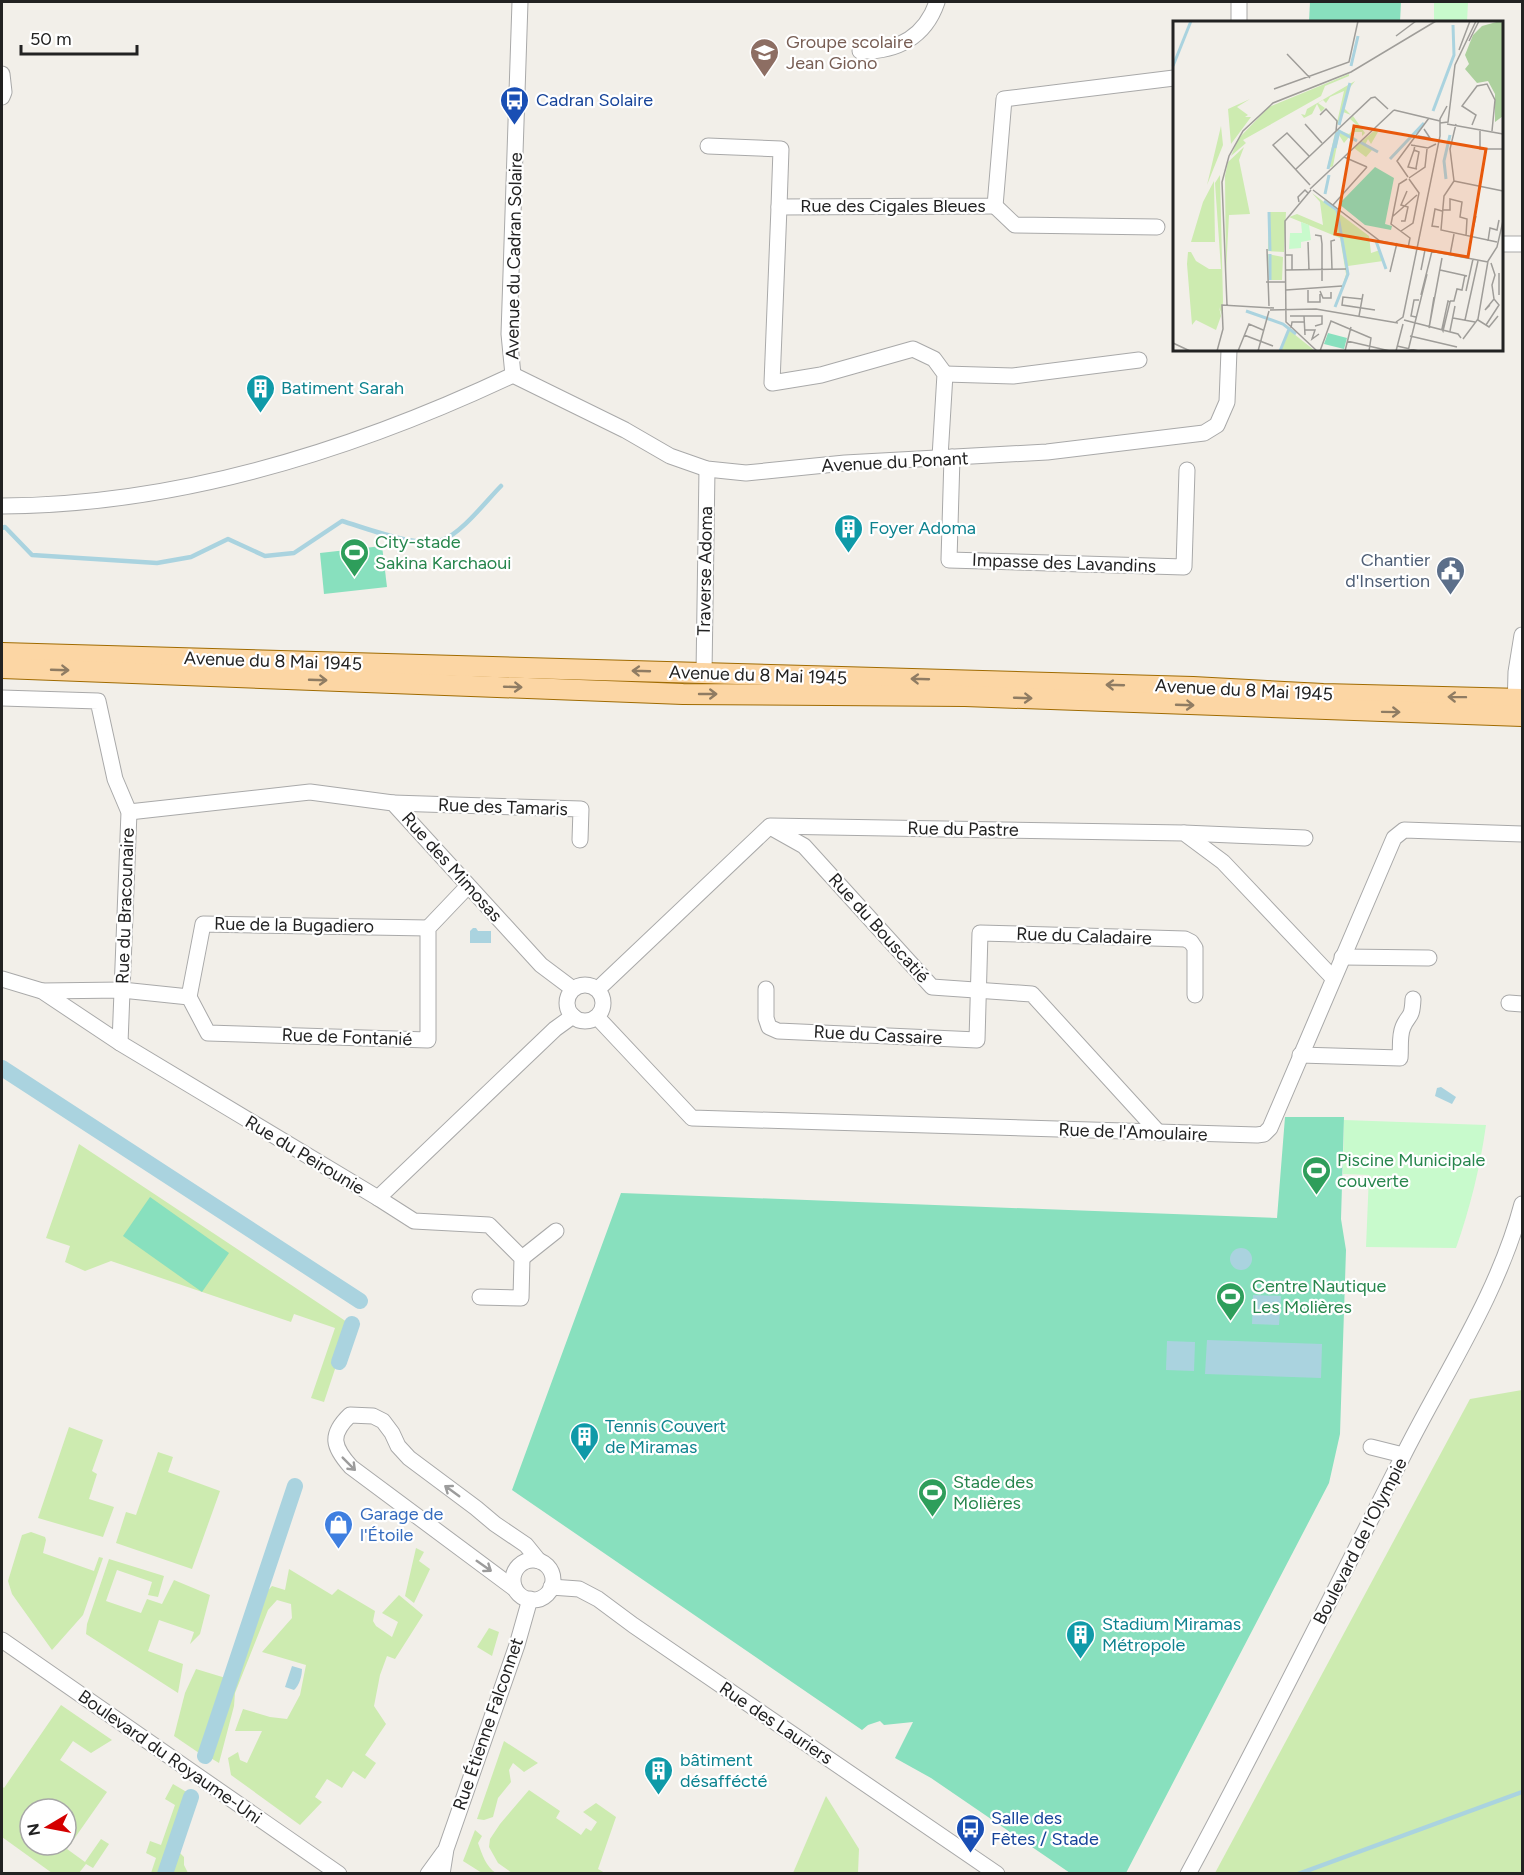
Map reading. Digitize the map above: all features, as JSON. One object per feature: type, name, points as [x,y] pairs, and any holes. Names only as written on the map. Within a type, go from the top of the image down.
[{"type":"main road","name":"Avenue du 8 Mai 1945","points":[[2,653],[1193,687],[1519,707]]},
{"type":"main road","name":"Avenue du 8 Mai 1945","points":[[2,668],[683,694],[964,696],[1362,712],[1519,707]]},
{"type":"street","name":"Avenue du Cadran Solaire","points":[[2,506],[82,503],[222,479],[359,439],[482,390],[513,375],[509,334],[520,2]]},
{"type":"street","points":[[860,51],[877,51],[903,43],[918,34],[933,14],[937,2]]},
{"type":"street","points":[[1239,2],[1239,21]]},
{"type":"street","points":[[2,74],[4,92],[2,97]]},
{"type":"street","name":"Rue des Cigales Bleues","points":[[945,374],[934,359],[913,349],[821,375],[772,383],[779,207],[995,206],[1004,99],[1173,78]]},
{"type":"street","points":[[708,146],[781,149],[779,207]]},
{"type":"street","points":[[995,206],[1015,225],[1157,227]]},
{"type":"street","points":[[1503,244],[1522,244]]},
{"type":"street","name":"Avenue du Ponant","points":[[513,375],[625,430],[670,456],[707,469],[746,473],[946,457],[1047,452],[1204,433],[1217,425],[1227,402],[1229,351]]},
{"type":"street","points":[[946,457],[945,374],[1013,376],[1140,360]]},
{"type":"street","name":"Impasse des Lavandins","points":[[946,457],[949,560],[1184,567],[1187,470]]},
{"type":"street","name":"Traverse Adoma","points":[[704,673],[707,469]]},
{"type":"street","points":[[1519,707],[1516,672],[1522,635]]},
{"type":"street","name":"Rue du Bracounaire","points":[[2,698],[98,701],[115,779],[129,813],[120,1043]]},
{"type":"street","name":"Rue des Mimosas","points":[[129,813],[310,792],[393,803],[542,965],[573,989]]},
{"type":"street","name":"Rue des Tamaris","points":[[393,803],[581,809],[580,840]]},
{"type":"street","points":[[598,990],[770,826]]},
{"type":"street","name":"Rue du Pastre","points":[[770,826],[1184,833],[1305,838]]},
{"type":"street","name":"Rue du Bouscatié","points":[[770,826],[804,846],[933,987],[1032,994],[1159,1133]]},
{"type":"street","name":"Rue de l'Amoulaire","points":[[597,1017],[692,1118],[1257,1135],[1268,1132],[1342,957],[1394,838],[1399,832],[1404,830],[1519,834]]},
{"type":"street","points":[[1184,833],[1223,862],[1333,978]]},
{"type":"street","points":[[428,928],[468,886]]},
{"type":"street","name":"Rue de la Bugadiero","points":[[189,998],[203,924],[428,928]]},
{"type":"street","name":"Rue de Fontanié","points":[[189,998],[208,1033],[428,1040],[428,928]]},
{"type":"street","name":"Rue du Caladaire","points":[[977,991],[980,933],[1185,939],[1195,948],[1195,995]]},
{"type":"street","points":[[1342,957],[1429,958]]},
{"type":"street","name":"Rue du Peirounie","points":[[2,979],[42,991],[120,1043],[378,1198],[555,1029],[573,1016]]},
{"type":"street","points":[[588,985],[598,990],[603,1000],[601,1012],[597,1017],[582,1021],[573,1016],[567,1000],[573,989],[588,985]]},
{"type":"street","name":"Rue du Cassaire","points":[[766,989],[766,1018],[769,1027],[778,1031],[977,1040],[977,991]]},
{"type":"street","points":[[42,991],[122,990],[189,998]]},
{"type":"street","points":[[1300,1055],[1400,1058],[1401,1032],[1403,1025],[1412,1014],[1413,999]]},
{"type":"street","points":[[378,1198],[414,1221],[489,1225],[522,1258],[521,1298],[480,1298]]},
{"type":"street","name":"Boulevard de l'Olympie","points":[[1188,1874],[1310,1641],[1403,1455],[1489,1293],[1511,1243],[1522,1204]]},
{"type":"street","points":[[522,1258],[556,1231]]},
{"type":"street","points":[[350,1415],[373,1416],[383,1421],[398,1446],[409,1458],[526,1545],[549,1569],[551,1587],[543,1597],[530,1599],[519,1594],[351,1467],[339,1454],[335,1439],[337,1428],[350,1415]]},
{"type":"street","points":[[1371,1447],[1403,1455]]},
{"type":"street","points":[[515,1589],[513,1577],[520,1564],[532,1560],[539,1561]]},
{"type":"street","name":"Rue des Lauriers","points":[[551,1587],[579,1589],[598,1599],[997,1874]]},
{"type":"street","name":"Rue Étienne Falconnet","points":[[442,1874],[446,1849],[517,1645],[530,1599]]},
{"type":"street","name":"Boulevard du Royaume-Uni","points":[[2,1640],[339,1874]]},
{"type":"street","name":"Rue Étienne Falconnet","points":[[428,1874],[446,1849]]},
{"type":"green space","points":[[1310,2],[1401,2],[1400,21],[1309,21]]},
{"type":"green space","points":[[1434,2],[1468,2],[1467,21],[1434,21]]},
{"type":"green space","name":"City-stade Sakina Karchaoui","points":[[382,546],[387,587],[324,594],[320,553]]},
{"type":"green space","name":"Stade des Molières","points":[[1285,1117],[1344,1117],[1341,1219],[1346,1250],[1340,1434],[1329,1483],[1126,1873],[1070,1873],[931,1778],[895,1758],[913,1722],[884,1725],[880,1721],[862,1730],[512,1490],[621,1193],[1277,1218]]},
{"type":"green space","points":[[1344,1120],[1486,1125],[1474,1188],[1456,1248],[1366,1247],[1369,1175],[1343,1174]]},
{"type":"green space","points":[[79,1144],[350,1324],[324,1402],[311,1398],[335,1328],[294,1314],[291,1322],[111,1261],[85,1271],[65,1262],[70,1246],[46,1238]]},
{"type":"green space","points":[[150,1197],[229,1253],[202,1292],[123,1236]]},
{"type":"green space","points":[[1522,1390],[1522,1873],[1215,1873],[1470,1399]]},
{"type":"green space","points":[[69,1427],[103,1440],[92,1471],[97,1474],[89,1499],[114,1507],[103,1537],[38,1518]]},
{"type":"green space","points":[[158,1452],[173,1457],[168,1472],[220,1491],[192,1569],[116,1543],[126,1512],[136,1515]]},
{"type":"green space","points":[[31,1532],[45,1537],[43,1553],[94,1571],[99,1557],[103,1558],[83,1615],[52,1650],[12,1594],[8,1581],[22,1535]]},
{"type":"green space","points":[[416,1548],[424,1552],[419,1561],[430,1569],[414,1603],[405,1596]]},
{"type":"green space","points":[[109,1559],[164,1576],[158,1597],[148,1595],[152,1582],[117,1570],[106,1601],[141,1613],[147,1599],[162,1604],[174,1580],[210,1595],[200,1634],[190,1644],[194,1632],[159,1620],[148,1651],[183,1664],[178,1693],[86,1634],[87,1624]]},
{"type":"green space","points":[[289,1569],[332,1595],[338,1589],[375,1611],[373,1621],[376,1626],[392,1637],[398,1622],[382,1613],[399,1595],[423,1615],[395,1659],[387,1656],[380,1675],[374,1706],[386,1724],[365,1755],[376,1763],[365,1779],[353,1771],[342,1788],[327,1779],[315,1797],[322,1802],[300,1825],[231,1775],[228,1758],[238,1752],[240,1760],[247,1763],[262,1731],[235,1731],[243,1709],[270,1717],[287,1719],[300,1695],[306,1665],[262,1652],[292,1618],[291,1604],[277,1600],[268,1610],[235,1693],[234,1706],[219,1763],[209,1757],[263,1596],[272,1586],[285,1590]]},
{"type":"green space","points":[[489,1628],[499,1632],[492,1656],[477,1647]]},
{"type":"green space","points":[[196,1669],[229,1679],[202,1755],[174,1736],[185,1693]]},
{"type":"green space","points":[[61,1705],[112,1740],[91,1753],[73,1741],[60,1760],[107,1792],[78,1833],[78,1797],[18,1797],[18,1849],[2,1837],[2,1786],[4,1788]]},
{"type":"green space","points":[[504,1741],[538,1763],[524,1772],[513,1763],[509,1770],[511,1782],[498,1798],[493,1817],[484,1820],[477,1819]]},
{"type":"green space","points":[[173,1784],[190,1794],[163,1873],[151,1873],[156,1858],[146,1853],[150,1841],[161,1845],[175,1805],[165,1799]]},
{"type":"green space","points":[[529,1790],[560,1811],[556,1818],[581,1835],[586,1828],[591,1831],[597,1822],[583,1812],[596,1803],[616,1817],[598,1869],[605,1873],[512,1873],[498,1863],[489,1847],[490,1839]]},
{"type":"green space","points":[[826,1796],[859,1849],[858,1873],[793,1873]]},
{"type":"green space","points":[[194,1797],[198,1799],[179,1852],[184,1857],[184,1865],[188,1873],[168,1873]]},
{"type":"green space","points":[[475,1830],[482,1836],[478,1843],[485,1860],[496,1873],[482,1873],[463,1861]]},
{"type":"green space","points":[[101,1839],[109,1844],[93,1868],[86,1864],[79,1873],[52,1873],[30,1857],[78,1857],[85,1862]]},
{"type":"water","points":[[473,928],[478,931],[491,931],[491,943],[470,943],[470,931]]},
{"type":"water","points":[[1441,1087],[1456,1097],[1452,1104],[1435,1096],[1437,1088]]},
{"type":"water","points":[[1237,1248],[1245,1248],[1252,1255],[1252,1263],[1245,1270],[1237,1270],[1230,1263],[1230,1255]]},
{"type":"water","points":[[1253,1295],[1281,1296],[1279,1325],[1252,1324]]},
{"type":"water","points":[[1207,1340],[1322,1344],[1321,1378],[1205,1374]]},
{"type":"water","points":[[1167,1341],[1195,1342],[1194,1371],[1166,1370]]},
{"type":"water","points":[[292,1666],[302,1669],[300,1681],[294,1690],[285,1687]]},
{"type":"waterway","points":[[2,528],[5,527],[32,555],[157,563],[191,557],[228,539],[265,556],[294,553],[342,521],[407,540],[432,542],[449,537],[457,531],[501,486]]},
{"type":"waterway","points":[[2,1068],[360,1301]]},
{"type":"waterway","points":[[339,1362],[352,1324]]},
{"type":"waterway","points":[[205,1756],[295,1486]]},
{"type":"waterway","points":[[1298,1874],[1522,1792]]},
{"type":"waterway","points":[[165,1874],[191,1797]]},
{"type":"place","name":"Groupe scolaire Jean Giono","points":[[765,78]]},
{"type":"place","name":"Cadran Solaire","points":[[515,126]]},
{"type":"place","name":"Batiment Sarah","points":[[260,414]]},
{"type":"place","name":"Foyer Adoma","points":[[848,554]]},
{"type":"place","name":"City-stade Sakina Karchaoui","points":[[354,578]]},
{"type":"place","name":"Chantier d'Insertion","points":[[1451,596]]},
{"type":"place","name":"Piscine Municipale couverte","points":[[1316,1196]]},
{"type":"place","name":"Centre Nautique Les Molières","points":[[1231,1322]]},
{"type":"place","name":"Tennis Couvert de Miramas","points":[[584,1462]]},
{"type":"place","name":"Stade des Molières","points":[[932,1518]]},
{"type":"place","name":"Garage de l'Étoile","points":[[339,1550]]},
{"type":"place","name":"Stadium Miramas Métropole","points":[[1081,1660]]},
{"type":"place","name":"bâtiment désaffécté","points":[[659,1796]]},
{"type":"place","name":"Salle des Fêtes / Stade","points":[[970,1854]]}]
